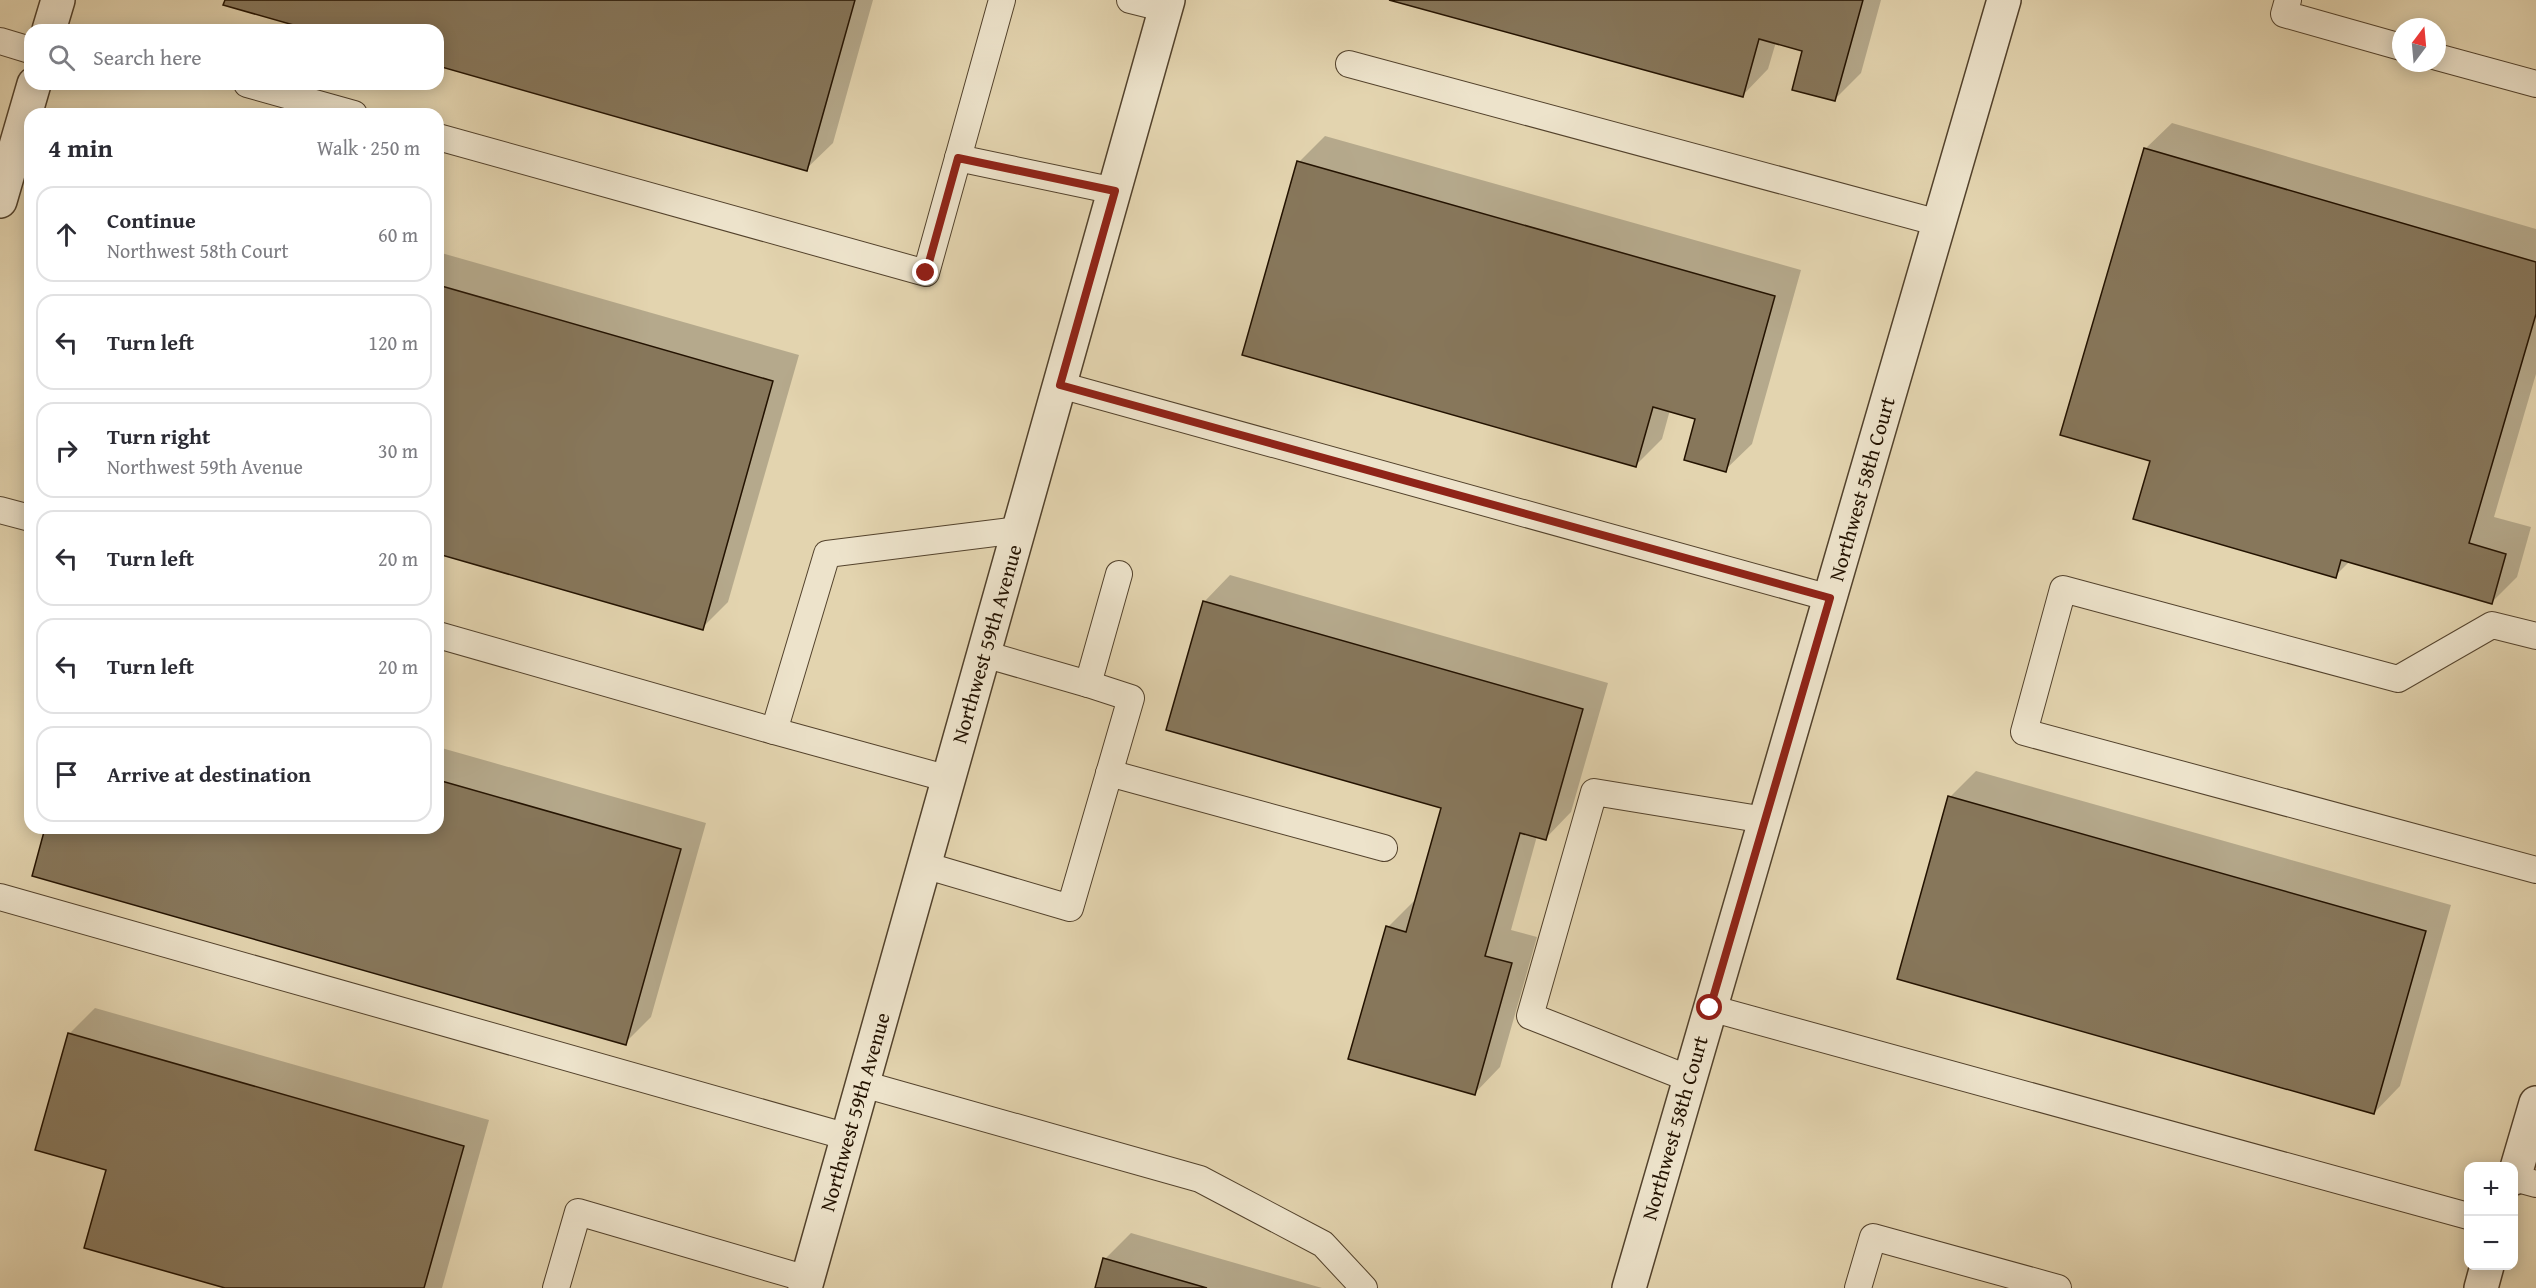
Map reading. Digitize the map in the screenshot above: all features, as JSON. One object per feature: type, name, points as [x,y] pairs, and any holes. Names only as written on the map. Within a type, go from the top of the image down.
[{"type":"street","name":"Northwest 58th Court","points":[[1629,1288],[2004,0]]},
{"type":"street","name":"Northwest 59th Avenue","points":[[806,1284],[1167,4]]},
{"type":"street","points":[[30,108],[33,90]]},
{"type":"street","points":[[0,201],[24,135]]},
{"type":"street","points":[[2518,1164],[2536,1103]]},
{"type":"street","points":[[2481,1288],[2486,1270]]},
{"type":"lane","points":[[444,139],[926,273],[1002,0]]},
{"type":"lane","points":[[1130,0],[1167,4]]},
{"type":"lane","points":[[2288,0],[2284,14],[2392,44]]},
{"type":"lane","points":[[0,41],[24,34]]},
{"type":"lane","points":[[2446,59],[2536,84]]},
{"type":"lane","points":[[1349,63],[1939,223]]},
{"type":"lane","points":[[268,90],[333,108]]},
{"type":"lane","points":[[958,158],[1115,191]]},
{"type":"lane","points":[[1060,385],[1830,598]]},
{"type":"lane","points":[[0,510],[24,516]]},
{"type":"lane","points":[[774,731],[827,554],[1019,530]]},
{"type":"lane","points":[[1088,684],[1119,574]]},
{"type":"lane","points":[[2536,636],[2492,625],[2398,679],[2063,589],[2024,732],[2536,870]]},
{"type":"lane","points":[[444,637],[949,779]]},
{"type":"lane","points":[[924,865],[1070,908],[1131,698],[984,654]]},
{"type":"lane","points":[[1109,773],[1384,848]]},
{"type":"lane","points":[[1690,1079],[1530,1016],[1594,792],[1765,820]]},
{"type":"lane","points":[[0,897],[848,1137]]},
{"type":"lane","points":[[1710,1008],[2464,1214]]},
{"type":"lane","points":[[863,1083],[1200,1179],[1323,1244],[1364,1288]]},
{"type":"lane","points":[[2518,1179],[2536,1184]]},
{"type":"lane","points":[[556,1288],[578,1212],[806,1284]]},
{"type":"lane","points":[[1858,1288],[1873,1237],[2058,1288]]},
{"type":"building","points":[[225,0],[855,0],[807,171],[444,68],[444,24],[290,24],[223,5]]},
{"type":"building","points":[[1389,0],[1863,0],[1835,101],[1792,90],[1802,51],[1759,39],[1743,97]]},
{"type":"building","points":[[2144,148],[2536,262],[2536,314],[2469,543],[2506,554],[2492,604],[2341,560],[2336,578],[2133,519],[2150,461],[2060,435]]},
{"type":"building","points":[[1297,161],[1775,296],[1726,472],[1684,460],[1695,419],[1653,407],[1636,467],[1242,355]]},
{"type":"building","points":[[444,287],[773,381],[703,630],[444,556]]},
{"type":"building","points":[[1203,601],[1583,709],[1546,840],[1520,833],[1485,956],[1512,963],[1475,1095],[1348,1059],[1386,926],[1406,932],[1441,808],[1166,730]]},
{"type":"building","points":[[444,782],[681,849],[626,1045],[32,876],[43,834],[444,834]]},
{"type":"building","points":[[1948,796],[2426,931],[2374,1114],[1897,979]]},
{"type":"building","points":[[68,1033],[464,1146],[424,1288],[225,1288],[84,1248],[106,1170],[35,1150]]},
{"type":"building","points":[[1103,1258],[1207,1288],[1095,1288]]},
{"type":"route","points":[[926,273],[958,158],[1115,191],[1060,385],[1830,598],[1710,1008]]}]
